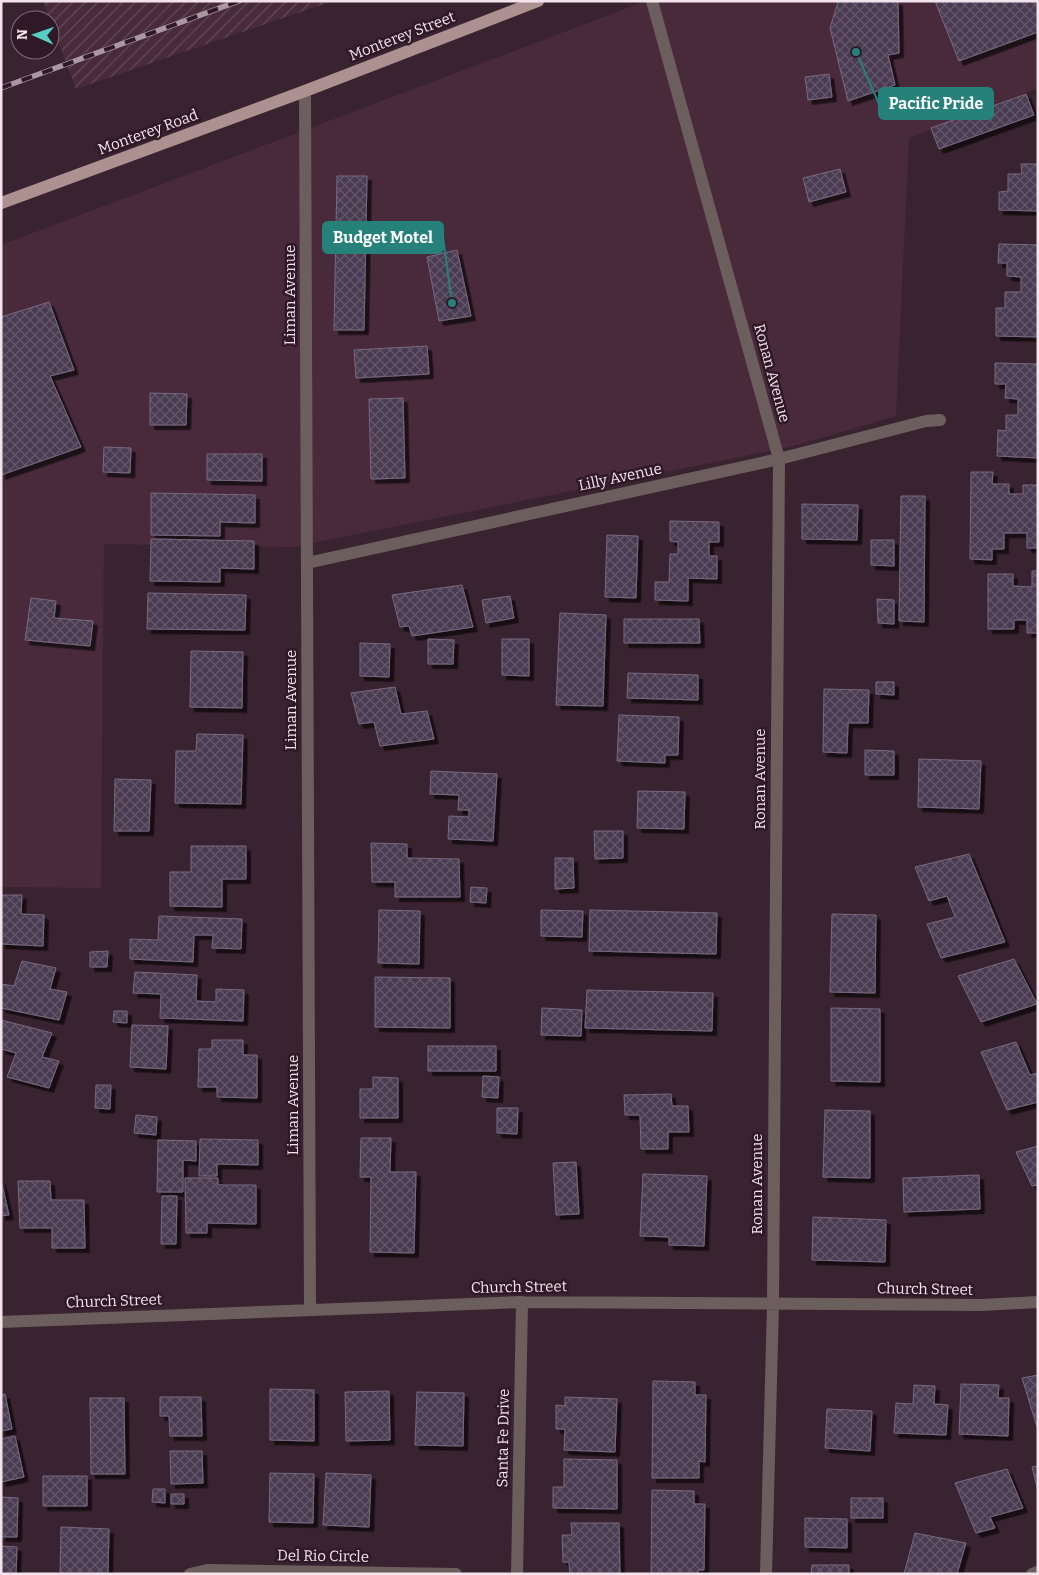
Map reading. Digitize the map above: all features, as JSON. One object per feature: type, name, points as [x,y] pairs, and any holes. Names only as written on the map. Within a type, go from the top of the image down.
[{"type":"main road","name":"Monterey Street","points":[[305,91],[538,1]]},
{"type":"main road","name":"Monterey Road","points":[[1,203],[305,91]]},
{"type":"street","name":"Ronan Avenue","points":[[652,1],[779,459],[773,1303],[766,1574]]},
{"type":"street","name":"Liman Avenue","points":[[305,91],[310,1309]]},
{"type":"street","name":"Lilly Avenue","points":[[307,563],[779,459],[926,421],[940,420]]},
{"type":"street","name":"Church Street","points":[[1,1322],[522,1302],[982,1306],[1038,1302]]},
{"type":"street","name":"Santa Fe Drive","points":[[516,1574],[522,1302]]},
{"type":"street","name":"Del Rio Circle","points":[[190,1574],[207,1570],[456,1574]]},
{"type":"street","points":[[1032,1574],[1038,1572]]},
{"type":"shaded area","points":[[43,1],[333,1],[76,89],[60,46],[60,10],[46,10]]},
{"type":"shaded area","points":[[646,1],[1038,1],[1038,88],[909,138],[896,416],[790,447],[293,547],[104,544],[101,888],[1,887],[1,245]]},
{"type":"building","points":[[898,1],[899,53],[888,55],[895,85],[848,101],[830,28],[838,2]]},
{"type":"building","points":[[935,1],[1038,1],[1038,32],[959,61]]},
{"type":"building","points":[[829,74],[832,97],[808,100],[805,77]]},
{"type":"building","points":[[1026,94],[1034,115],[939,149],[931,128]]},
{"type":"building","points":[[1021,164],[1038,164],[1038,211],[999,210],[999,192],[1008,191],[1008,174],[1022,174]]},
{"type":"building","points":[[840,169],[846,192],[809,202],[803,178]]},
{"type":"building","points":[[337,176],[367,176],[364,330],[334,330]]},
{"type":"building","points":[[999,244],[1038,245],[1038,337],[996,336],[996,308],[1005,308],[1005,292],[1021,292],[1021,277],[1007,276],[1007,263],[998,263]]},
{"type":"building","points":[[457,250],[471,316],[439,321],[427,257]]},
{"type":"building","points":[[49,302],[74,370],[50,376],[81,447],[1,475],[1,317]]},
{"type":"building","points":[[427,346],[429,374],[356,378],[354,350]]},
{"type":"building","points":[[995,363],[1038,364],[1038,458],[997,456],[998,430],[1006,431],[1006,415],[1018,415],[1018,399],[1005,398],[1006,384],[995,384]]},
{"type":"building","points":[[150,393],[187,394],[186,425],[150,425]]},
{"type":"building","points":[[403,398],[405,478],[371,479],[369,399]]},
{"type":"building","points":[[104,447],[131,448],[130,473],[103,472]]},
{"type":"building","points":[[207,454],[262,454],[262,481],[207,480]]},
{"type":"building","points":[[971,472],[993,472],[992,484],[1009,484],[1009,494],[1023,494],[1023,485],[1038,485],[1038,548],[1027,548],[1027,533],[1004,533],[1004,549],[992,549],[992,560],[970,559]]},
{"type":"building","points":[[151,493],[255,495],[255,523],[220,522],[220,536],[151,535]]},
{"type":"building","points":[[901,496],[925,496],[924,622],[899,621]]},
{"type":"building","points":[[802,504],[858,505],[857,540],[802,539]]},
{"type":"building","points":[[670,521],[719,522],[719,542],[709,542],[709,556],[717,556],[717,579],[688,578],[688,601],[655,600],[655,582],[669,582],[670,554],[678,554],[678,542],[670,541]]},
{"type":"building","points":[[607,535],[638,536],[636,598],[605,597]]},
{"type":"building","points":[[151,539],[254,541],[254,569],[220,568],[220,582],[150,581]]},
{"type":"building","points":[[871,540],[894,540],[894,566],[871,565]]},
{"type":"building","points":[[1032,571],[1038,571],[1038,633],[1027,633],[1027,620],[1014,620],[1014,629],[988,629],[988,574],[1013,574],[1013,586],[1032,587]]},
{"type":"building","points":[[462,585],[473,627],[412,636],[409,626],[400,627],[392,595]]},
{"type":"building","points":[[148,593],[246,595],[245,630],[147,629]]},
{"type":"building","points":[[510,596],[514,618],[486,623],[482,600]]},
{"type":"building","points":[[31,598],[56,601],[54,618],[93,621],[90,646],[25,640]]},
{"type":"building","points":[[877,599],[894,600],[894,624],[878,623]]},
{"type":"building","points":[[560,613],[606,615],[603,706],[556,705]]},
{"type":"building","points":[[624,619],[699,619],[700,643],[624,643]]},
{"type":"building","points":[[428,639],[454,640],[453,664],[428,664]]},
{"type":"building","points":[[502,639],[529,639],[529,676],[502,675]]},
{"type":"building","points":[[360,643],[390,644],[389,677],[360,676]]},
{"type":"building","points":[[191,651],[243,652],[242,708],[190,707]]},
{"type":"building","points":[[628,673],[698,675],[698,700],[627,698]]},
{"type":"building","points":[[876,682],[894,682],[894,695],[876,694]]},
{"type":"building","points":[[395,687],[401,714],[427,711],[434,739],[380,746],[374,722],[359,724],[351,693]]},
{"type":"building","points":[[824,689],[869,690],[868,723],[848,723],[847,753],[823,752]]},
{"type":"building","points":[[619,715],[679,717],[678,755],[665,755],[665,763],[617,761]]},
{"type":"building","points":[[197,734],[243,735],[241,804],[175,803],[176,751],[196,751]]},
{"type":"building","points":[[865,750],[894,751],[894,775],[865,775]]},
{"type":"building","points":[[919,759],[981,761],[979,809],[918,807]]},
{"type":"building","points":[[431,771],[497,774],[493,841],[448,839],[449,816],[469,817],[469,810],[458,810],[459,795],[430,794]]},
{"type":"building","points":[[115,779],[151,780],[149,831],[114,831]]},
{"type":"building","points":[[638,791],[685,792],[684,829],[637,828]]},
{"type":"building","points":[[594,831],[623,831],[623,858],[595,859]]},
{"type":"building","points":[[371,843],[407,844],[407,858],[459,859],[460,897],[395,897],[395,882],[372,882]]},
{"type":"building","points":[[191,846],[246,846],[246,879],[222,879],[222,907],[170,906],[170,872],[191,872]]},
{"type":"building","points":[[969,854],[1005,942],[941,958],[927,924],[955,917],[947,896],[929,901],[915,867]]},
{"type":"building","points":[[555,858],[573,858],[574,888],[555,889]]},
{"type":"building","points":[[471,887],[487,888],[486,903],[470,902]]},
{"type":"building","points":[[1,895],[22,895],[21,914],[44,915],[43,946],[1,944]]},
{"type":"building","points":[[379,910],[420,911],[419,964],[378,963]]},
{"type":"building","points":[[541,910],[583,911],[582,937],[541,936]]},
{"type":"building","points":[[590,910],[717,913],[716,954],[589,951]]},
{"type":"building","points":[[832,914],[876,915],[875,993],[830,992]]},
{"type":"building","points":[[159,916],[242,919],[241,949],[212,948],[213,935],[194,935],[193,962],[130,959],[130,939],[158,940]]},
{"type":"building","points":[[108,951],[107,967],[90,967],[90,952]]},
{"type":"building","points":[[1014,959],[1037,1004],[981,1022],[958,976]]},
{"type":"building","points":[[22,961],[56,968],[50,989],[67,992],[59,1020],[1,1008],[1,984],[14,986]]},
{"type":"building","points":[[135,972],[197,975],[196,1001],[216,1002],[216,989],[244,990],[243,1021],[160,1018],[161,994],[133,993]]},
{"type":"building","points":[[375,977],[450,978],[450,1028],[375,1027]]},
{"type":"building","points":[[587,990],[713,993],[712,1031],[585,1028]]},
{"type":"building","points":[[542,1008],[582,1010],[581,1036],[541,1035]]},
{"type":"building","points":[[831,1008],[880,1009],[880,1082],[831,1081]]},
{"type":"building","points":[[114,1011],[127,1011],[127,1023],[113,1022]]},
{"type":"building","points":[[1,1020],[52,1033],[42,1057],[59,1061],[49,1088],[7,1077],[16,1053],[1,1049]]},
{"type":"building","points":[[132,1025],[168,1026],[166,1069],[130,1067]]},
{"type":"building","points":[[212,1040],[243,1040],[243,1055],[257,1055],[257,1098],[217,1097],[217,1087],[198,1087],[199,1049],[212,1049]]},
{"type":"building","points":[[1016,1042],[1030,1075],[1038,1073],[1038,1102],[1007,1110],[981,1052]]},
{"type":"building","points":[[428,1046],[496,1046],[496,1071],[428,1071]]},
{"type":"building","points":[[483,1076],[499,1077],[498,1098],[482,1097]]},
{"type":"building","points":[[373,1077],[398,1078],[398,1118],[360,1118],[360,1089],[373,1089]]},
{"type":"building","points":[[96,1085],[111,1085],[110,1109],[95,1108]]},
{"type":"building","points":[[671,1094],[672,1106],[688,1106],[689,1132],[668,1132],[668,1149],[641,1149],[640,1115],[625,1115],[624,1095]]},
{"type":"building","points":[[497,1108],[518,1108],[517,1134],[497,1133]]},
{"type":"building","points":[[825,1110],[870,1111],[870,1178],[823,1177]]},
{"type":"building","points":[[136,1115],[157,1117],[156,1135],[134,1133]]},
{"type":"building","points":[[361,1138],[391,1138],[390,1172],[416,1172],[414,1253],[370,1252],[371,1177],[360,1177]]},
{"type":"building","points":[[200,1139],[258,1140],[258,1165],[217,1164],[217,1176],[199,1176]]},
{"type":"building","points":[[158,1140],[196,1141],[196,1161],[183,1160],[183,1192],[157,1192]]},
{"type":"building","points":[[1038,1146],[1038,1185],[1032,1186],[1016,1152]]},
{"type":"building","points":[[576,1162],[579,1214],[556,1215],[553,1163]]},
{"type":"building","points":[[643,1174],[707,1176],[704,1246],[669,1245],[669,1237],[640,1236]]},
{"type":"building","points":[[979,1175],[980,1209],[904,1212],[903,1178]]},
{"type":"building","points":[[185,1178],[218,1178],[218,1185],[256,1185],[256,1224],[207,1223],[207,1233],[186,1233]]},
{"type":"building","points":[[1,1180],[9,1215],[1,1216]]},
{"type":"building","points":[[18,1181],[50,1181],[51,1200],[84,1200],[85,1248],[52,1248],[52,1228],[20,1228]]},
{"type":"building","points":[[162,1196],[177,1196],[176,1244],[161,1244]]},
{"type":"building","points":[[813,1217],[886,1220],[885,1262],[812,1260]]},
{"type":"building","points":[[1038,1375],[1038,1427],[1037,1427],[1022,1378]]},
{"type":"building","points":[[653,1381],[695,1382],[695,1395],[706,1395],[705,1462],[699,1461],[699,1478],[652,1478]]},
{"type":"building","points":[[961,1384],[999,1385],[998,1398],[1009,1398],[1008,1436],[959,1434]]},
{"type":"building","points":[[914,1385],[935,1386],[934,1404],[948,1405],[946,1435],[894,1433],[896,1403],[913,1404]]},
{"type":"building","points":[[270,1389],[314,1390],[314,1441],[270,1440]]},
{"type":"building","points":[[389,1391],[390,1440],[346,1441],[345,1392]]},
{"type":"building","points":[[417,1392],[464,1393],[463,1446],[415,1445]]},
{"type":"building","points":[[5,1394],[12,1429],[1,1431],[1,1395]]},
{"type":"building","points":[[160,1397],[201,1397],[202,1436],[170,1436],[169,1416],[160,1416]]},
{"type":"building","points":[[565,1397],[617,1399],[615,1452],[564,1450],[565,1429],[556,1429],[556,1405],[565,1406]]},
{"type":"building","points":[[90,1398],[124,1398],[125,1474],[91,1474]]},
{"type":"building","points":[[827,1409],[872,1411],[870,1451],[825,1448]]},
{"type":"building","points":[[15,1436],[24,1477],[1,1482],[1,1439]]},
{"type":"building","points":[[170,1451],[202,1451],[203,1483],[171,1484]]},
{"type":"building","points":[[564,1459],[617,1460],[617,1509],[553,1508],[553,1487],[564,1487]]},
{"type":"building","points":[[1038,1466],[1038,1491],[1032,1467]]},
{"type":"building","points":[[1007,1469],[1023,1508],[990,1517],[995,1528],[976,1533],[955,1483]]},
{"type":"building","points":[[270,1473],[314,1474],[313,1523],[269,1522]]},
{"type":"building","points":[[326,1473],[371,1475],[369,1527],[323,1525]]},
{"type":"building","points":[[43,1476],[87,1476],[87,1506],[43,1506]]},
{"type":"building","points":[[153,1489],[165,1489],[165,1503],[152,1502]]},
{"type":"building","points":[[652,1490],[694,1491],[694,1504],[705,1504],[704,1570],[698,1570],[698,1574],[651,1574]]},
{"type":"building","points":[[171,1494],[184,1494],[184,1504],[171,1504]]},
{"type":"building","points":[[1,1497],[18,1498],[17,1537],[1,1537]]},
{"type":"building","points":[[851,1498],[883,1498],[883,1518],[851,1518]]},
{"type":"building","points":[[805,1518],[847,1519],[847,1548],[805,1547]]},
{"type":"building","points":[[571,1523],[619,1523],[620,1574],[570,1574],[569,1562],[563,1562],[562,1535],[572,1535]]},
{"type":"building","points":[[61,1527],[109,1529],[108,1574],[60,1574]]},
{"type":"building","points":[[915,1533],[966,1543],[957,1574],[904,1574]]},
{"type":"building","points":[[1,1546],[17,1547],[16,1574],[1,1574]]},
{"type":"building","points":[[812,1565],[849,1565],[849,1574],[811,1574]]},
{"type":"railway","points":[[1,88],[239,1]]},
{"type":"place","name":"Pacific Pride","points":[[856,52]]},
{"type":"place","name":"Budget Motel","points":[[452,303]]}]
